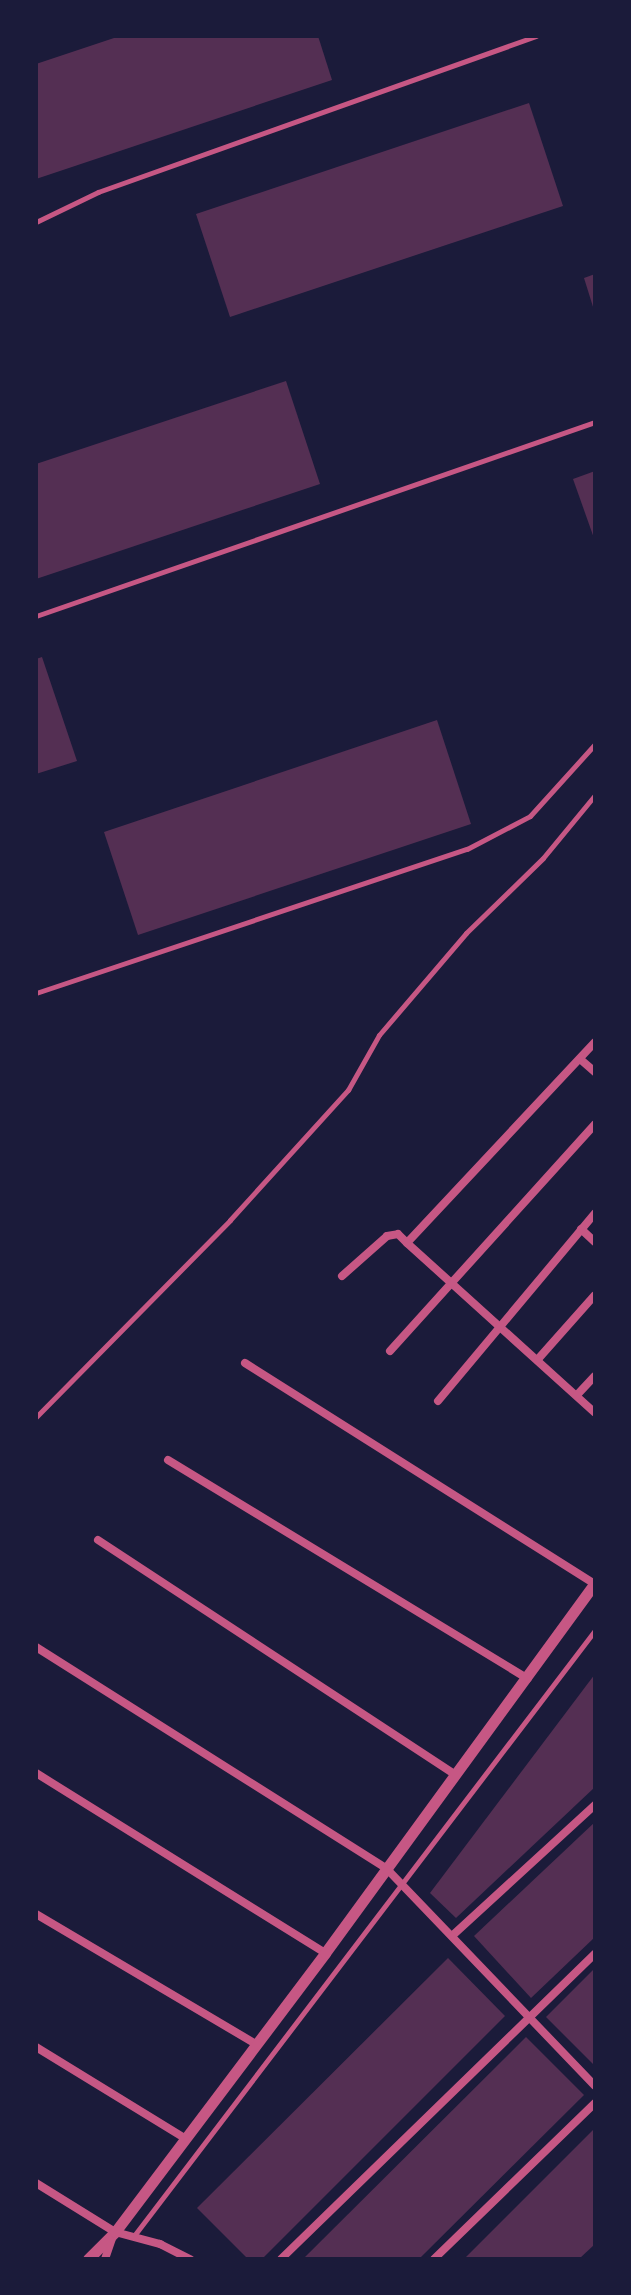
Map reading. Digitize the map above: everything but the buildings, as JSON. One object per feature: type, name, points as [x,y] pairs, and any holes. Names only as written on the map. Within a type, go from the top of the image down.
[{"type":"street","points":[[407,1243],[595,1042]]},
{"type":"street","points":[[580,1059],[595,1072]]},
{"type":"street","points":[[390,1351],[595,1124]]},
{"type":"street","points":[[438,1401],[595,1213]]},
{"type":"street","points":[[581,1229],[595,1242]]},
{"type":"street","points":[[342,1276],[387,1236],[398,1234],[449,1283],[501,1323],[595,1413]]},
{"type":"street","points":[[539,1358],[595,1295]]},
{"type":"street","points":[[88,2259],[115,2232],[183,2137],[325,1953],[595,1584],[245,1363]]},
{"type":"street","points":[[577,1395],[595,1376]]},
{"type":"street","points":[[168,1460],[528,1679]]},
{"type":"street","points":[[98,1540],[454,1774]]},
{"type":"street","points":[[36,1647],[386,1868],[595,2086]]},
{"type":"street","points":[[36,1773],[325,1953]]},
{"type":"street","points":[[453,1935],[595,1805]]},
{"type":"street","points":[[36,1914],[256,2044]]},
{"type":"street","points":[[281,2259],[595,1954]]},
{"type":"street","points":[[36,2047],[183,2137]]},
{"type":"street","points":[[434,2259],[595,2103]]},
{"type":"street","points":[[36,2183],[115,2232],[190,2259]]},
{"type":"street","points":[[105,2259],[115,2232]]},
{"type":"lane","points":[[36,222],[98,192],[536,36]]},
{"type":"lane","points":[[36,616],[595,422]]},
{"type":"lane","points":[[36,993],[467,849],[530,816],[595,744]]},
{"type":"lane","points":[[36,1417],[230,1220],[338,1101],[379,1035],[595,795]]},
{"type":"lane","points":[[133,2237],[595,1630]]}]
